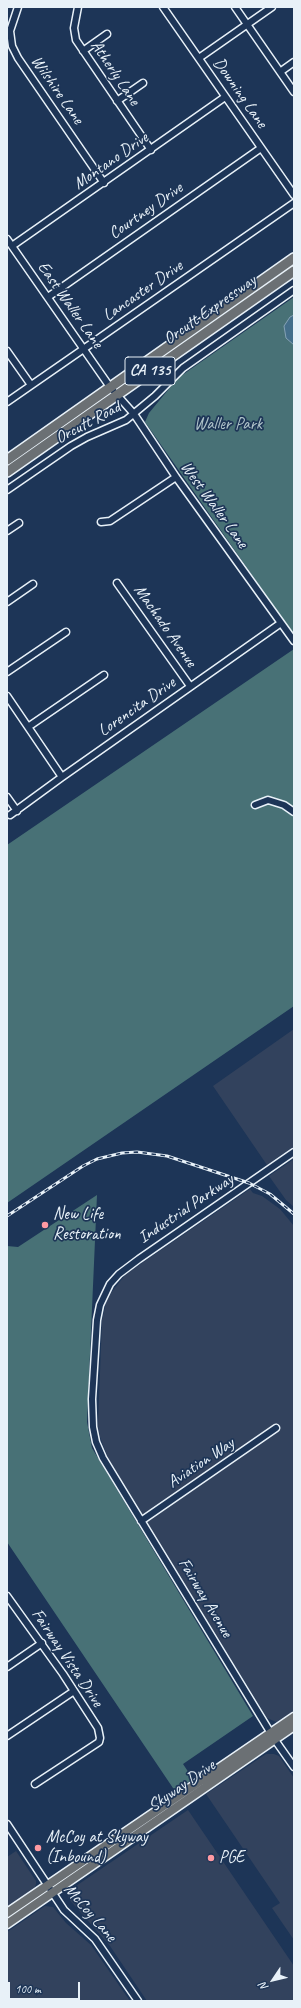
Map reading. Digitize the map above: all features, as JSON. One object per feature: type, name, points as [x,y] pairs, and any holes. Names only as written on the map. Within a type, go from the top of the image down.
[{"type":"highway","name":"Orcutt Expressway","points":[[7,460],[294,258]]},
{"type":"highway","name":"Orcutt Expressway","points":[[7,472],[294,271]]},
{"type":"main road","name":"Skyway Drive","points":[[7,1924],[50,1889],[273,1736],[294,1717]]},
{"type":"main road","name":"Skyway Drive","points":[[273,1736],[294,1726]]},
{"type":"main road","name":"Skyway Drive","points":[[7,1913],[50,1889]]},
{"type":"street","name":"Wilshire Lane","points":[[18,7],[10,31],[12,46],[104,183]]},
{"type":"street","name":"Atherly Lane","points":[[78,7],[74,35],[83,51],[151,150]]},
{"type":"street","name":"Downing Lane","points":[[164,7],[260,148],[294,195]]},
{"type":"street","points":[[235,7],[294,92]]},
{"type":"street","points":[[198,58],[272,7]]},
{"type":"street","points":[[83,51],[108,34]]},
{"type":"street","points":[[280,72],[294,62]]},
{"type":"street","points":[[117,101],[143,83]]},
{"type":"street","name":"Montano Drive","points":[[12,246],[225,97]]},
{"type":"street","name":"Courtney Drive","points":[[48,297],[260,148]]},
{"type":"street","name":"Lancaster Drive","points":[[7,402],[294,203]]},
{"type":"street","name":"East Waller Lane","points":[[7,239],[110,387]]},
{"type":"street","name":"Orcutt Road","points":[[7,490],[70,446],[86,437],[126,420],[183,368],[294,290]]},
{"type":"street","points":[[7,351],[31,385]]},
{"type":"street","name":"West Waller Lane","points":[[110,387],[118,394],[134,414],[176,477],[294,641]]},
{"type":"street","points":[[101,522],[110,521],[176,477]]},
{"type":"street","points":[[7,531],[20,523]]},
{"type":"street","name":"Machado Avenue","points":[[117,583],[190,686]]},
{"type":"street","points":[[7,602],[33,584]]},
{"type":"street","name":"Lorencita Drive","points":[[10,816],[62,777],[281,623]]},
{"type":"street","points":[[7,672],[66,632]]},
{"type":"street","points":[[28,728],[104,675]]},
{"type":"street","points":[[7,696],[62,777]]},
{"type":"street","points":[[7,797],[17,811]]},
{"type":"street","points":[[254,805],[268,800],[284,805],[294,812]]},
{"type":"street","name":"Industrial Parkway","points":[[96,1442],[93,1427],[92,1399],[96,1339],[100,1305],[110,1284],[119,1274],[139,1259],[294,1152]]},
{"type":"street","name":"Aviation Way","points":[[141,1521],[276,1428]]},
{"type":"street","name":"Fairway Avenue","points":[[96,1442],[103,1458],[141,1521],[273,1736],[294,1767]]},
{"type":"street","name":"Fairway Vista Drive","points":[[7,1598],[42,1643],[74,1691],[98,1728],[100,1738],[99,1742],[35,1784]]},
{"type":"street","points":[[7,1667],[42,1643]]},
{"type":"street","points":[[7,1736],[74,1691]]},
{"type":"street","name":"McCoy Lane","points":[[7,1824],[50,1889],[73,1920],[95,1939],[138,2001]]},
{"type":"shaded area","points":[[294,315],[294,345],[286,338],[284,326],[290,317]]},
{"type":"shaded area","points":[[294,1029],[294,1146],[267,1165],[213,1086]]},
{"type":"shaded area","points":[[294,1159],[294,1207],[286,1200],[269,1176]]},
{"type":"shaded area","points":[[250,1189],[253,1193],[262,1196],[280,1209],[294,1226],[294,1712],[276,1722],[267,1718],[108,1458],[100,1437],[98,1426],[102,1320],[106,1303],[111,1293],[125,1275]]},
{"type":"shaded area","points":[[266,1754],[274,1754],[279,1756],[294,1778],[294,1940],[272,1908],[280,1903],[206,1794]]},
{"type":"shaded area","points":[[188,1810],[294,1966],[294,2001],[147,2001],[110,1946],[68,1898],[70,1890]]},
{"type":"shaded area","points":[[16,1851],[36,1881],[36,1884],[35,1887],[7,1908],[7,1857]]},
{"type":"shaded area","points":[[45,1906],[53,1907],[66,1923],[91,1945],[130,2001],[7,2001],[7,1932]]},
{"type":"green space","name":"Waller Park","points":[[294,297],[294,635],[145,422],[149,413],[178,378]]},
{"type":"green space","points":[[294,649],[294,1006],[7,1203],[7,845]]},
{"type":"green space","points":[[97,1195],[87,1422],[92,1448],[253,1716],[183,1764],[193,1779],[175,1791],[7,1542],[7,1246],[18,1247]]},
{"type":"railway","points":[[7,1216],[83,1166],[97,1159],[122,1153],[137,1152],[167,1156],[249,1183],[270,1194],[294,1214]]},
{"type":"place","name":"New Life Restoration","points":[[45,1225]]},
{"type":"place","name":"McCoy at Skyway (Inbound)","points":[[38,1848]]},
{"type":"place","name":"PGE","points":[[211,1858]]}]
